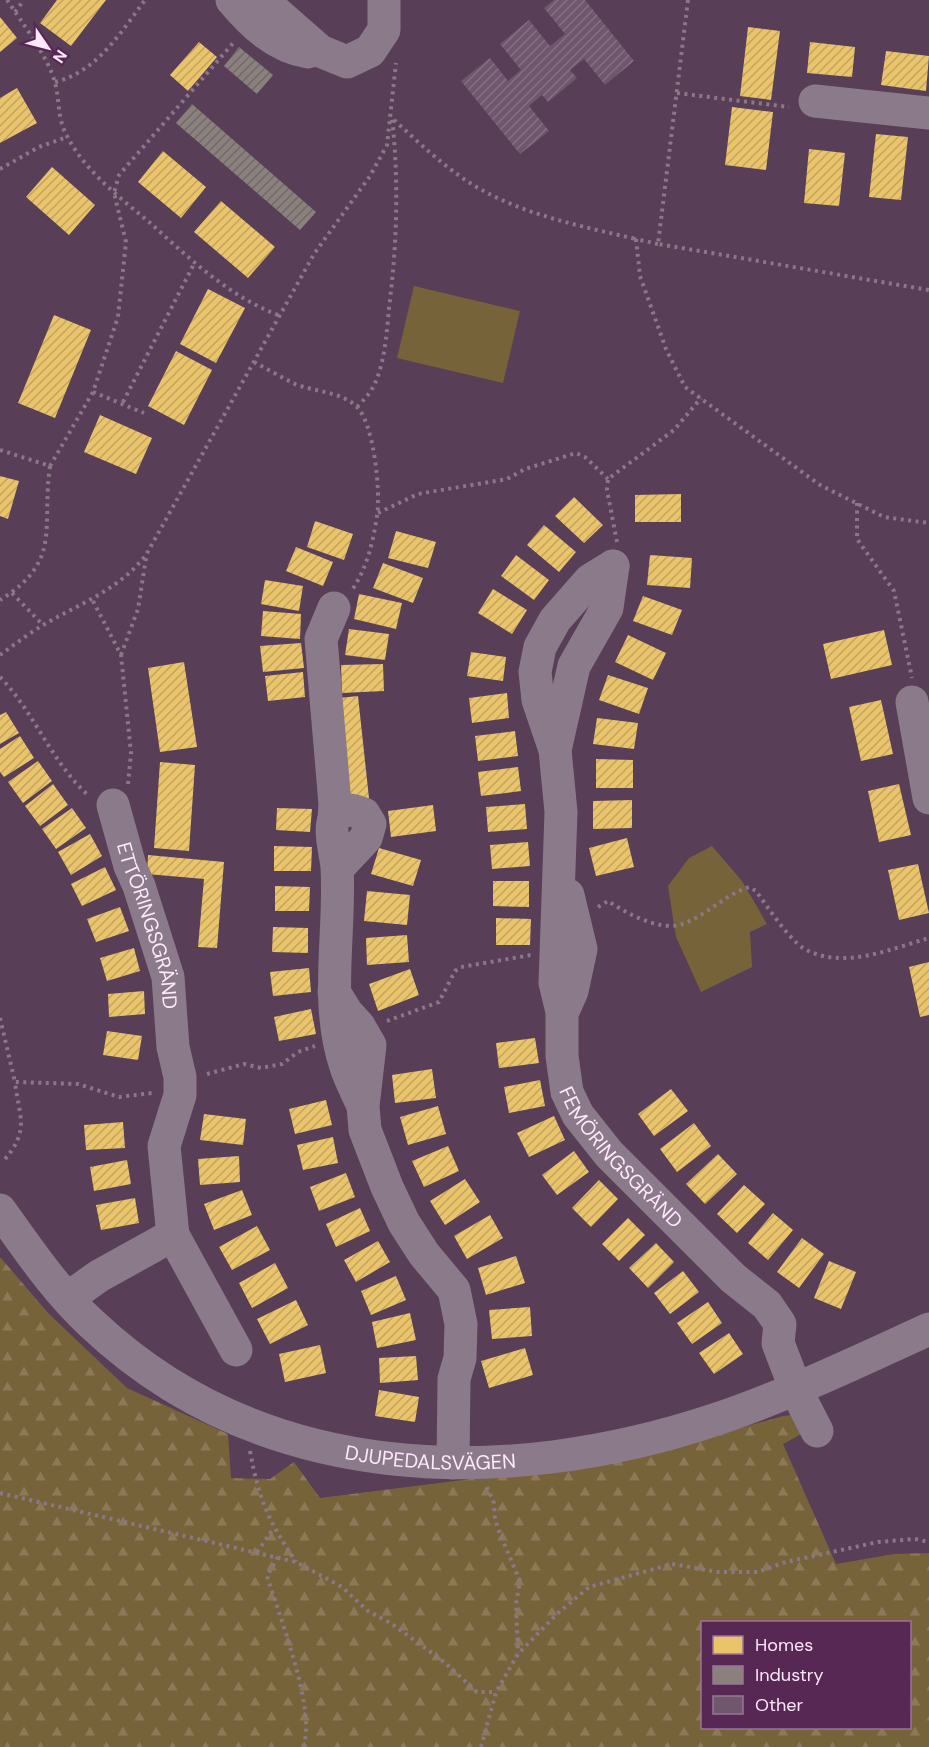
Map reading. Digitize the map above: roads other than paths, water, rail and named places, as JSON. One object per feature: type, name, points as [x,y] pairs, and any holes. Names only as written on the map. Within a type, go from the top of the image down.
[{"type":"street","points":[[249,7],[320,51],[347,62],[370,51],[384,30],[384,0]]},
{"type":"street","points":[[814,101],[929,113]]},
{"type":"street","name":"FEMÖRINGSGRÄND","points":[[555,750],[574,666],[608,608],[613,566],[590,580],[555,620],[540,647],[535,672],[538,700],[555,750],[561,812],[555,983],[562,1012],[561,1056],[567,1092],[578,1115],[609,1154],[733,1278],[747,1316],[763,1337],[778,1343],[796,1390],[817,1431]]},
{"type":"street","points":[[334,608],[321,639],[335,804],[334,819],[339,812],[349,809],[364,814],[370,824],[366,838],[337,869],[334,992],[351,1035],[345,1066],[363,1106],[365,1130],[387,1187],[404,1223],[424,1254],[454,1379],[468,1463]]},
{"type":"street","points":[[538,658],[561,657],[574,666]]},
{"type":"street","points":[[912,702],[929,798]]},
{"type":"street","name":"ETTÖRINGSGRÄND","points":[[113,805],[130,866],[140,886],[168,977],[173,1047],[164,1065],[169,1088],[158,1123],[165,1146],[173,1235]]},
{"type":"street","name":"FEMÖRINGSGRÄND","points":[[560,864],[581,949],[572,991],[562,1012]]},
{"type":"street","name":"DJUPEDALSVÄGEN","points":[[0,1210],[38,1262],[91,1323],[156,1375],[190,1396],[253,1426],[331,1451],[385,1459],[468,1463],[575,1453],[632,1442],[717,1419],[796,1390],[929,1329]]},
{"type":"street","points":[[68,1298],[99,1276],[173,1235],[236,1350]]}]
